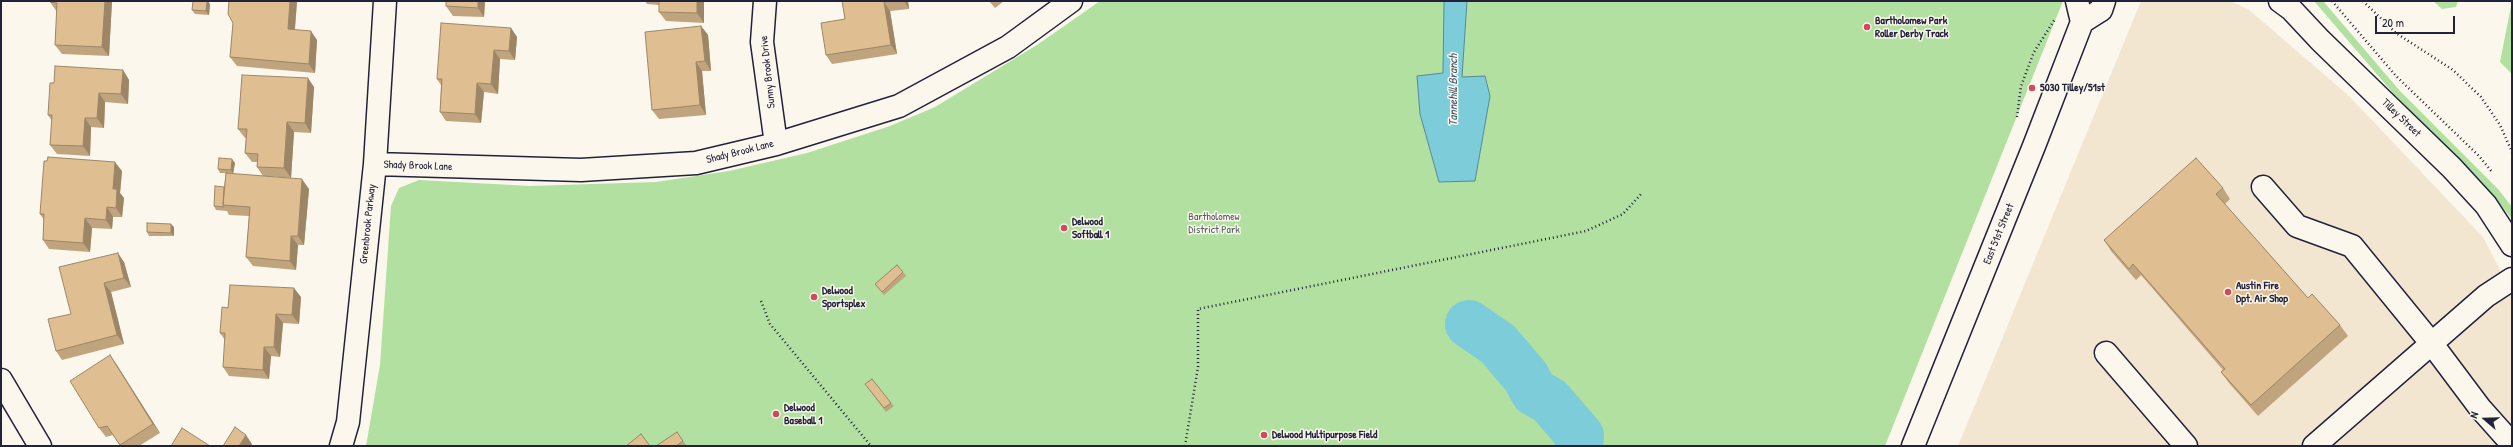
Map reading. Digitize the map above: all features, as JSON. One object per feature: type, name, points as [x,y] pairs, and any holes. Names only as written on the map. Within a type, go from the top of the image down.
[{"type":"street","name":"Greenbrook Parkway","points":[[341,446],[348,422],[375,164],[385,1]]},
{"type":"street","name":"Sunny Brook Drive","points":[[765,1],[762,42],[776,144]]},
{"type":"street","name":"Shady Brook Lane","points":[[375,164],[582,170],[696,163],[776,144],[898,106],[1008,47],[1071,1]]},
{"type":"street","points":[[2077,1],[2082,22],[2100,10],[2104,1]]},
{"type":"street","name":"Tilley Street","points":[[2280,1],[2291,9],[2320,40],[2452,168],[2486,205],[2512,245]]},
{"type":"street","name":"East 51st Street","points":[[1913,446],[2034,146],[2082,22]]},
{"type":"street","points":[[2263,187],[2297,226],[2352,246],[2432,344],[2480,408],[2512,444]]},
{"type":"street","points":[[2314,446],[2486,296],[2512,279]]},
{"type":"street","points":[[2106,353],[2186,446]]},
{"type":"street","points":[[1,380],[40,446]]},
{"type":"path","points":[[2332,1],[2396,76],[2479,156],[2493,174]]},
{"type":"path","points":[[2363,1],[2396,33],[2453,70],[2481,97],[2500,125],[2512,152]]},
{"type":"path","points":[[1185,446],[1198,367],[1198,309],[1586,231],[1623,214],[1641,194]]},
{"type":"path","points":[[760,301],[770,324],[871,446]]},
{"type":"shaded area","points":[[2141,1],[2230,1],[2248,9],[2349,96],[2483,237],[2512,293],[2512,446],[1958,446]]},
{"type":"green space","name":"Bartholomew District Park","points":[[1100,1],[2063,1],[1885,446],[366,446],[380,365],[391,206],[399,188],[419,180],[530,186],[656,182],[729,171],[807,153],[890,126],[935,107],[1037,45]]},
{"type":"green space","points":[[2314,1],[2323,1],[2400,91],[2498,189],[2512,207],[2512,219],[2482,182],[2393,93]]},
{"type":"green space","points":[[2433,1],[2458,1],[2456,7],[2442,9]]},
{"type":"green space","points":[[2512,1],[2512,74],[2500,62]]},
{"type":"water","points":[[1444,1],[1467,1],[1462,77],[1485,76],[1490,96],[1475,181],[1439,182],[1420,114],[1417,76],[1443,73]]},
{"type":"building","points":[[50,1],[105,1],[102,47],[55,45],[57,3]]},
{"type":"building","points":[[193,1],[207,1],[206,11],[192,10]]},
{"type":"building","points":[[229,1],[290,1],[288,29],[311,31],[309,64],[230,57],[233,23],[228,14]]},
{"type":"building","points":[[446,1],[478,1],[478,8],[446,6]]},
{"type":"building","points":[[659,1],[697,1],[697,13],[659,12]]},
{"type":"building","points":[[842,1],[891,1],[884,2],[891,45],[826,55],[821,23],[845,19]]},
{"type":"building","points":[[441,23],[511,28],[509,51],[494,50],[491,84],[477,83],[475,114],[440,112],[442,79],[437,79]]},
{"type":"building","points":[[701,26],[705,61],[696,62],[700,105],[652,110],[645,32]]},
{"type":"building","points":[[55,66],[123,70],[121,94],[99,93],[97,118],[85,118],[83,146],[50,145],[52,115],[48,115],[50,83],[54,83]]},
{"type":"building","points":[[242,75],[308,78],[305,123],[287,122],[284,168],[257,167],[258,154],[245,153],[247,129],[238,129]]},
{"type":"building","points":[[48,157],[115,162],[113,189],[117,189],[116,208],[107,207],[106,220],[85,218],[83,243],[43,240],[44,214],[40,214],[44,161],[47,161]]},
{"type":"building","points":[[219,158],[232,159],[231,170],[218,169]]},
{"type":"building","name":"Austin Fire Dpt. Air Shop","points":[[2196,158],[2223,188],[2216,194],[2308,298],[2312,294],[2340,325],[2251,405],[2221,372],[2225,369],[2133,264],[2129,269],[2104,240]]},
{"type":"building","points":[[226,173],[302,179],[298,236],[291,236],[290,261],[246,257],[250,207],[223,205]]},
{"type":"building","points":[[215,186],[224,187],[224,207],[214,206]]},
{"type":"building","points":[[147,223],[171,224],[171,233],[147,232]]},
{"type":"building","points":[[118,253],[124,278],[104,283],[117,335],[56,351],[48,319],[71,314],[59,267]]},
{"type":"building","points":[[897,265],[903,272],[882,292],[875,284]]},
{"type":"building","points":[[230,285],[294,288],[292,315],[276,314],[274,347],[264,347],[263,370],[223,367],[225,333],[220,333],[222,307],[228,308]]},
{"type":"building","points":[[110,355],[153,424],[120,445],[107,426],[99,428],[70,381]]},
{"type":"building","points":[[872,379],[891,403],[884,408],[865,384]]},
{"type":"building","points":[[235,427],[246,435],[239,446],[223,446]]},
{"type":"building","points":[[182,428],[210,446],[171,446]]},
{"type":"building","points":[[677,432],[683,441],[676,446],[656,446]]},
{"type":"building","points":[[641,434],[650,446],[626,446]]},
{"type":"waterway","name":"Tannehill Branch","points":[[1469,324],[1498,344],[1526,377],[1534,392],[1550,401],[1580,436],[1579,446]]},
{"type":"place","name":"Bartholomew Park Roller Derby Track","points":[[1867,27]]},
{"type":"place","name":"5030 Tilley/51st","points":[[2032,88]]},
{"type":"place","name":"Delwood Softball 1","points":[[1064,228]]},
{"type":"place","name":"Austin Fire Dpt. Air Shop","points":[[2228,292]]},
{"type":"place","name":"Delwood Sportsplex","points":[[814,297]]},
{"type":"place","name":"Delwood Baseball 1","points":[[776,414]]},
{"type":"place","name":"Delwood Multipurpose Field","points":[[1264,435]]}]
